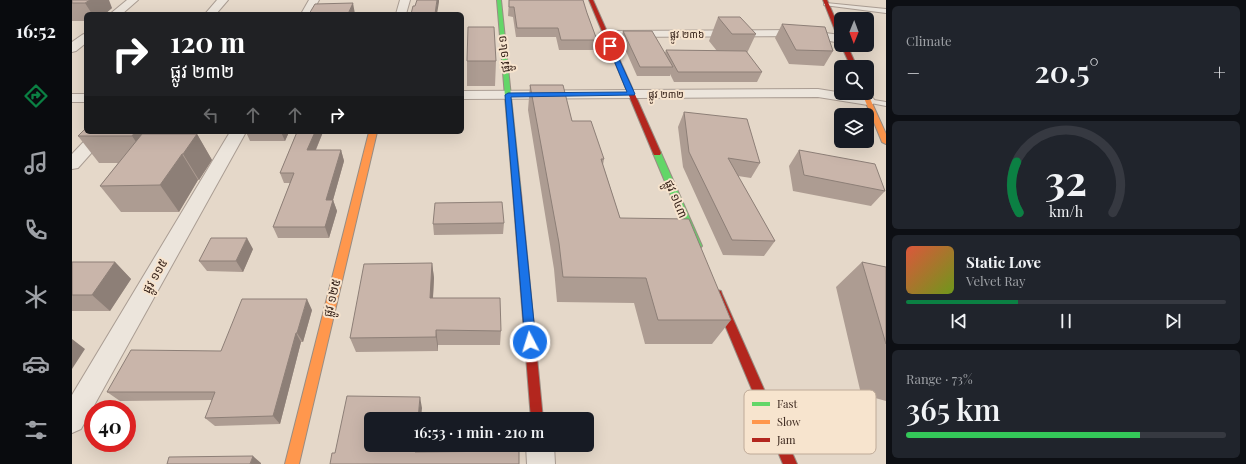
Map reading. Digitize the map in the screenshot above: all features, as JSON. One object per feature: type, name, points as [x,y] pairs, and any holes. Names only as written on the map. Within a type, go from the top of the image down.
[{"type":"street","points":[[118,12],[133,0]]},
{"type":"street","points":[[212,12],[223,0]]},
{"type":"street","points":[[307,12],[314,0]]},
{"type":"street","points":[[402,12],[405,0]]},
{"type":"street","name":"ផ្លូវ ១៤១","points":[[499,0],[536,412]]},
{"type":"street","name":"ផ្លូវ ១៤៣","points":[[591,0],[700,254]]},
{"type":"street","points":[[825,2],[834,22]]},
{"type":"street","name":"ផ្លូវ ២៣៦","points":[[605,34],[801,33],[834,37]]},
{"type":"street","points":[[72,48],[84,39]]},
{"type":"street","name":"ផ្លូវ ២៣២","points":[[464,95],[818,93],[834,94]]},
{"type":"street","points":[[72,98],[84,98]]},
{"type":"street","points":[[868,100],[886,142]]},
{"type":"street","points":[[72,164],[100,134]]},
{"type":"street","name":"ផ្លូវ ១១៥","points":[[72,420],[237,134]]},
{"type":"street","name":"ផ្លូវ ១២៥","points":[[292,464],[373,134]]},
{"type":"street","points":[[712,283],[758,390]]},
{"type":"street","points":[[540,452],[541,464]]},
{"type":"street","points":[[786,454],[790,464]]},
{"type":"lane","points":[[825,2],[886,11]]},
{"type":"lane","points":[[874,100],[886,104]]},
{"type":"building","points":[[72,0],[90,0],[85,3],[72,3]]},
{"type":"building","points":[[417,0],[437,0],[435,12],[412,12],[413,6],[415,6]]},
{"type":"building","points":[[509,0],[583,0],[597,40],[561,40],[558,28],[517,28],[514,7],[509,7]]},
{"type":"building","points":[[353,3],[349,12],[310,12],[315,4]]},
{"type":"building","points":[[718,17],[740,17],[756,34],[732,34]]},
{"type":"building","points":[[782,24],[825,27],[833,51],[796,50]]},
{"type":"building","points":[[468,27],[494,27],[496,61],[467,61]]},
{"type":"building","points":[[623,31],[652,31],[673,67],[640,67]]},
{"type":"building","points":[[666,50],[746,51],[762,72],[678,72]]},
{"type":"building","points":[[530,85],[563,85],[572,121],[591,121],[604,159],[601,159],[620,218],[689,219],[731,320],[658,320],[646,278],[563,277],[559,243]]},
{"type":"building","points":[[684,112],[747,119],[760,163],[728,158],[775,241],[732,240],[689,152]]},
{"type":"building","points":[[84,130],[84,134],[134,134],[132,136],[78,136]]},
{"type":"building","points":[[142,134],[197,134],[160,185],[100,186]]},
{"type":"building","points":[[296,134],[314,134],[307,150],[341,150],[326,200],[333,200],[325,227],[273,227],[294,173],[280,173]]},
{"type":"building","points":[[799,150],[875,164],[885,191],[804,175]]},
{"type":"building","points":[[502,202],[504,223],[433,224],[435,203]]},
{"type":"building","points":[[211,238],[247,238],[236,261],[199,261]]},
{"type":"building","points":[[72,262],[115,262],[92,295],[72,295]]},
{"type":"building","points":[[862,262],[886,267],[886,344]]},
{"type":"building","points":[[432,263],[430,298],[500,298],[501,331],[436,330],[436,337],[350,338],[364,264]]},
{"type":"building","points":[[242,299],[307,299],[273,416],[205,418],[215,392],[107,392],[131,350],[221,351]]},
{"type":"building","points":[[347,396],[420,397],[419,412],[364,412],[364,452],[519,452],[519,464],[330,464],[332,453],[335,453]]},
{"type":"building","points":[[253,456],[250,464],[167,464],[169,457]]},
{"type":"traffic: fast","points":[[499,0],[517,193]]},
{"type":"traffic: fast","points":[[657,153],[697,246]]},
{"type":"traffic: slow","points":[[868,100],[886,142]]},
{"type":"traffic: slow","points":[[292,464],[373,134]]},
{"type":"traffic: jam","points":[[591,0],[657,153]]},
{"type":"traffic: jam","points":[[825,0],[834,21]]},
{"type":"traffic: jam","points":[[847,52],[851,60]]},
{"type":"traffic: jam","points":[[517,193],[536,412]]},
{"type":"traffic: jam","points":[[717,294],[758,390]]},
{"type":"traffic: jam","points":[[786,454],[790,464]]},
{"type":"route","points":[[530,342],[508,95],[631,94],[610,46]]}]
